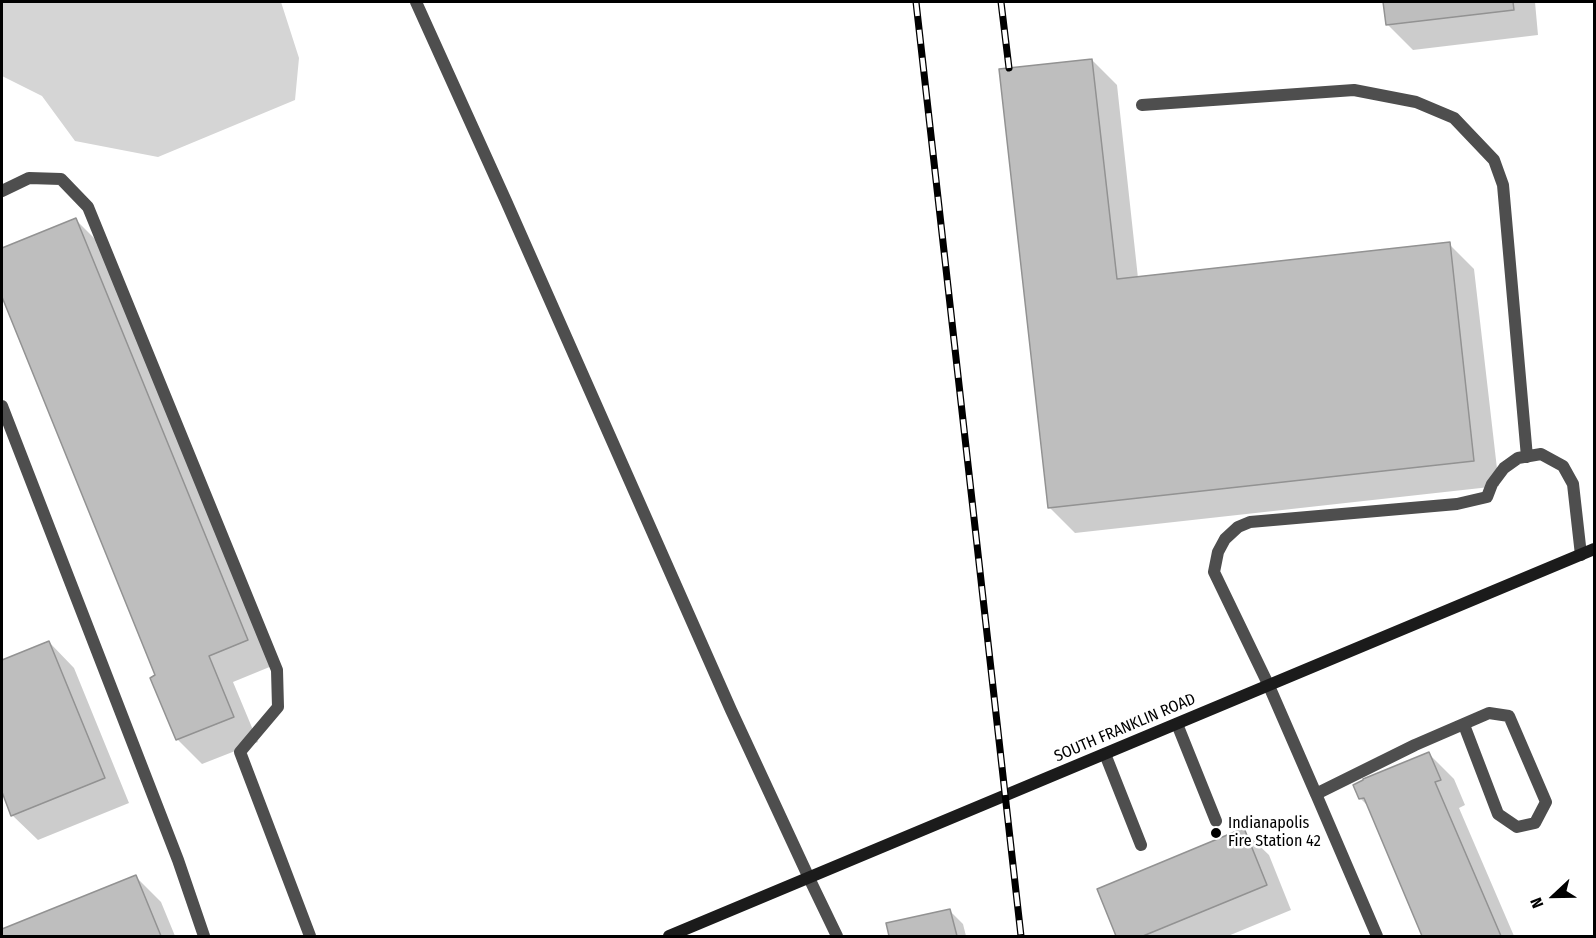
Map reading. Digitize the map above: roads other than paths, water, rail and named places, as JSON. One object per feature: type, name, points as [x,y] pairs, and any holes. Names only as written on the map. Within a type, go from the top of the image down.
[{"type":"main road","name":"SOUTH FRANKLIN ROAD","points":[[669,936],[1594,549]]},
{"type":"street","points":[[416,2],[507,201],[731,710],[837,936]]},
{"type":"street","points":[[1142,105],[1354,90],[1416,102],[1454,118],[1494,160],[1503,186],[1527,457]]},
{"type":"street","points":[[2,191],[29,178],[61,179],[87,207],[92,218],[277,670],[278,707],[240,753],[310,936]]},
{"type":"street","points":[[2,406],[174,849],[204,936]]},
{"type":"street","points":[[1377,936],[1269,686],[1214,572],[1218,552],[1225,539],[1238,527],[1250,522],[1457,504],[1487,497],[1492,484],[1504,468],[1518,458],[1541,454],[1563,466],[1573,484],[1581,555]]},
{"type":"street","points":[[1316,794],[1415,745],[1489,713],[1509,716],[1546,802],[1535,824],[1517,827],[1498,814],[1464,725]]},
{"type":"street","points":[[1177,724],[1216,820]]},
{"type":"street","points":[[1105,754],[1141,845]]},
{"type":"railway","points":[[916,2],[1021,936]]},
{"type":"railway","points":[[1001,2],[1009,68]]},
{"type":"place","name":"Indianapolis Fire Station 42","points":[[1216,833]]}]
